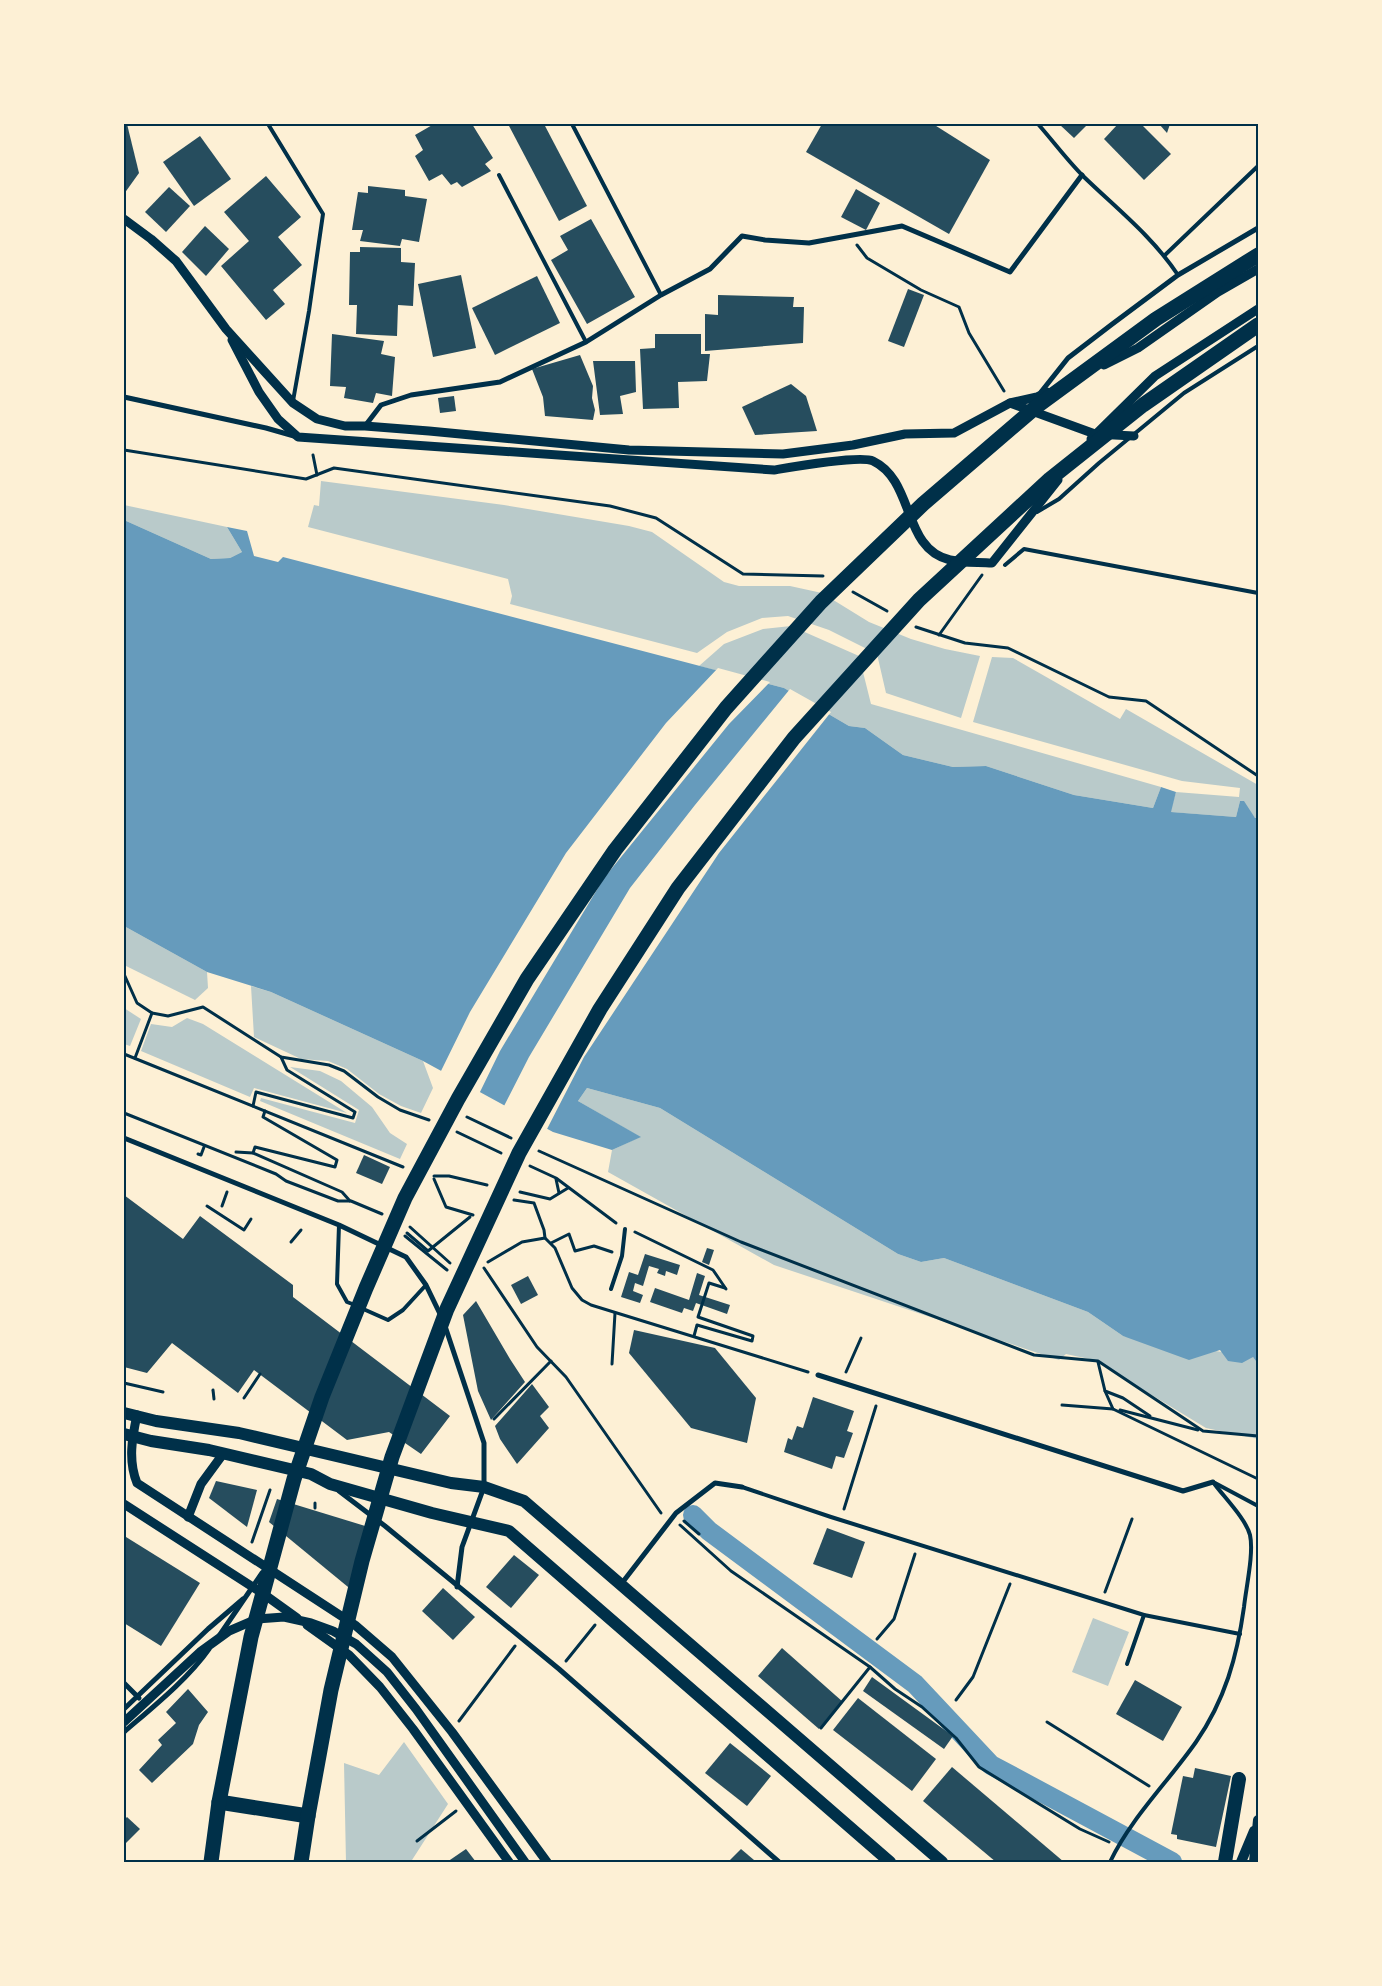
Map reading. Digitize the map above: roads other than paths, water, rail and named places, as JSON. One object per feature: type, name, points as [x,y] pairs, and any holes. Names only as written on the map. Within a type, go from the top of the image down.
[{"type":"highway","points":[[211,1862],[219,1802],[251,1637],[294,1479],[322,1397],[366,1288],[406,1198],[458,1099],[533,971],[615,850],[726,708],[821,602],[923,504],[1036,407],[1156,319],[1258,255]]},
{"type":"highway","points":[[301,1862],[333,1681],[362,1561],[392,1456],[446,1308],[519,1153],[600,1009],[678,888],[794,738],[919,600],[1050,479],[1143,405],[1258,325]]},
{"type":"highway","points":[[1225,1862],[1239,1779]]},
{"type":"highway","points":[[219,1802],[308,1816]]},
{"type":"main road","points":[[124,1412],[156,1421],[239,1432],[397,1471],[451,1483],[484,1487],[524,1501],[942,1862]]},
{"type":"main road","points":[[128,1435],[151,1442],[223,1454],[311,1474],[330,1484],[432,1513],[509,1531],[890,1862]]},
{"type":"main road","points":[[1254,1862],[1258,1820]]},
{"type":"main road","points":[[1241,1862],[1258,1824]]},
{"type":"street","points":[[365,426],[381,405],[411,395],[500,382],[586,342],[661,295],[710,269],[742,236],[765,240],[809,243],[902,226],[1010,272],[1082,174]]},
{"type":"street","points":[[124,219],[151,239],[176,262],[226,329],[292,403],[317,420],[345,426],[365,426],[629,450],[783,454],[853,445],[905,434],[954,433],[1010,403],[1037,396],[1138,348],[1218,292],[1258,269]]},
{"type":"street","points":[[1037,396],[1068,358],[1178,275],[1258,228]]},
{"type":"street","points":[[124,397],[266,428],[298,437],[774,470],[846,460],[872,460],[886,470],[904,496],[915,530],[927,548],[949,560],[992,563],[1095,434],[1155,376],[1258,309]]},
{"type":"street","points":[[226,329],[259,392],[278,419],[298,437]]},
{"type":"street","points":[[1010,403],[1095,434],[1134,436]]},
{"type":"street","points":[[124,1138],[339,1225],[406,1257],[426,1285],[447,1331],[484,1443],[484,1487],[462,1548],[457,1587]]},
{"type":"street","points":[[818,1375],[1183,1491],[1213,1482]]},
{"type":"street","points":[[137,1415],[128,1435],[132,1471],[137,1483],[355,1625],[392,1657],[452,1732],[546,1862]]},
{"type":"street","points":[[188,1517],[201,1484],[223,1454]]},
{"type":"street","points":[[622,1584],[676,1513],[690,1501],[715,1483],[742,1487]]},
{"type":"street","points":[[330,1484],[385,1526],[457,1587],[521,1637],[779,1862]]},
{"type":"street","points":[[124,1499],[128,1506],[252,1587],[349,1656],[374,1680],[413,1729],[509,1862]]},
{"type":"street","points":[[124,1732],[202,1660],[266,1568]]},
{"type":"street","points":[[124,1709],[208,1629],[247,1595]]},
{"type":"street","points":[[124,1722],[200,1652],[229,1631],[257,1619],[284,1616],[311,1623],[333,1631],[356,1644],[387,1672],[416,1709],[525,1862]]},
{"type":"street","points":[[124,1682],[150,1710]]},
{"type":"lane","points":[[268,124],[322,214],[309,311],[292,403]]},
{"type":"lane","points":[[572,124],[661,295]]},
{"type":"lane","points":[[1038,124],[1082,174],[1165,255],[1178,275]]},
{"type":"lane","points":[[1165,255],[1258,166]]},
{"type":"lane","points":[[499,175],[586,342]]},
{"type":"lane","points":[[1028,517],[1060,499],[1099,463],[1184,393],[1258,346]]},
{"type":"lane","points":[[1005,565],[1024,549],[1258,593]]},
{"type":"lane","points":[[339,1225],[337,1284],[347,1302],[388,1320],[403,1310],[426,1285]]},
{"type":"lane","points":[[611,1289],[622,1256],[624,1229]]},
{"type":"lane","points":[[1213,1482],[1258,1506]]},
{"type":"lane","points":[[1110,1862],[1120,1840],[1197,1740],[1227,1686],[1240,1634],[1250,1560],[1250,1535],[1245,1524],[1213,1482]]},
{"type":"lane","points":[[742,1487],[1144,1615],[1240,1634]]},
{"type":"lane","points":[[1127,1664],[1144,1615]]},
{"type":"water","points":[[124,520],[211,559],[230,558],[242,552],[227,527],[247,531],[254,556],[278,562],[283,557],[784,688],[849,726],[865,728],[903,755],[953,767],[986,766],[1074,795],[1153,808],[1161,787],[1176,792],[1171,812],[1236,817],[1240,801],[1244,801],[1255,818],[1258,818],[1258,1364],[1253,1357],[1242,1363],[1228,1361],[1220,1350],[1189,1360],[1123,1336],[1088,1312],[944,1258],[921,1262],[898,1254],[660,1108],[587,1088],[578,1101],[641,1137],[612,1150],[553,1132],[423,1061],[271,992],[207,972],[124,926]]},
{"type":"waterway","points":[[693,1515],[709,1531],[915,1684],[991,1765],[1172,1862]]}]
